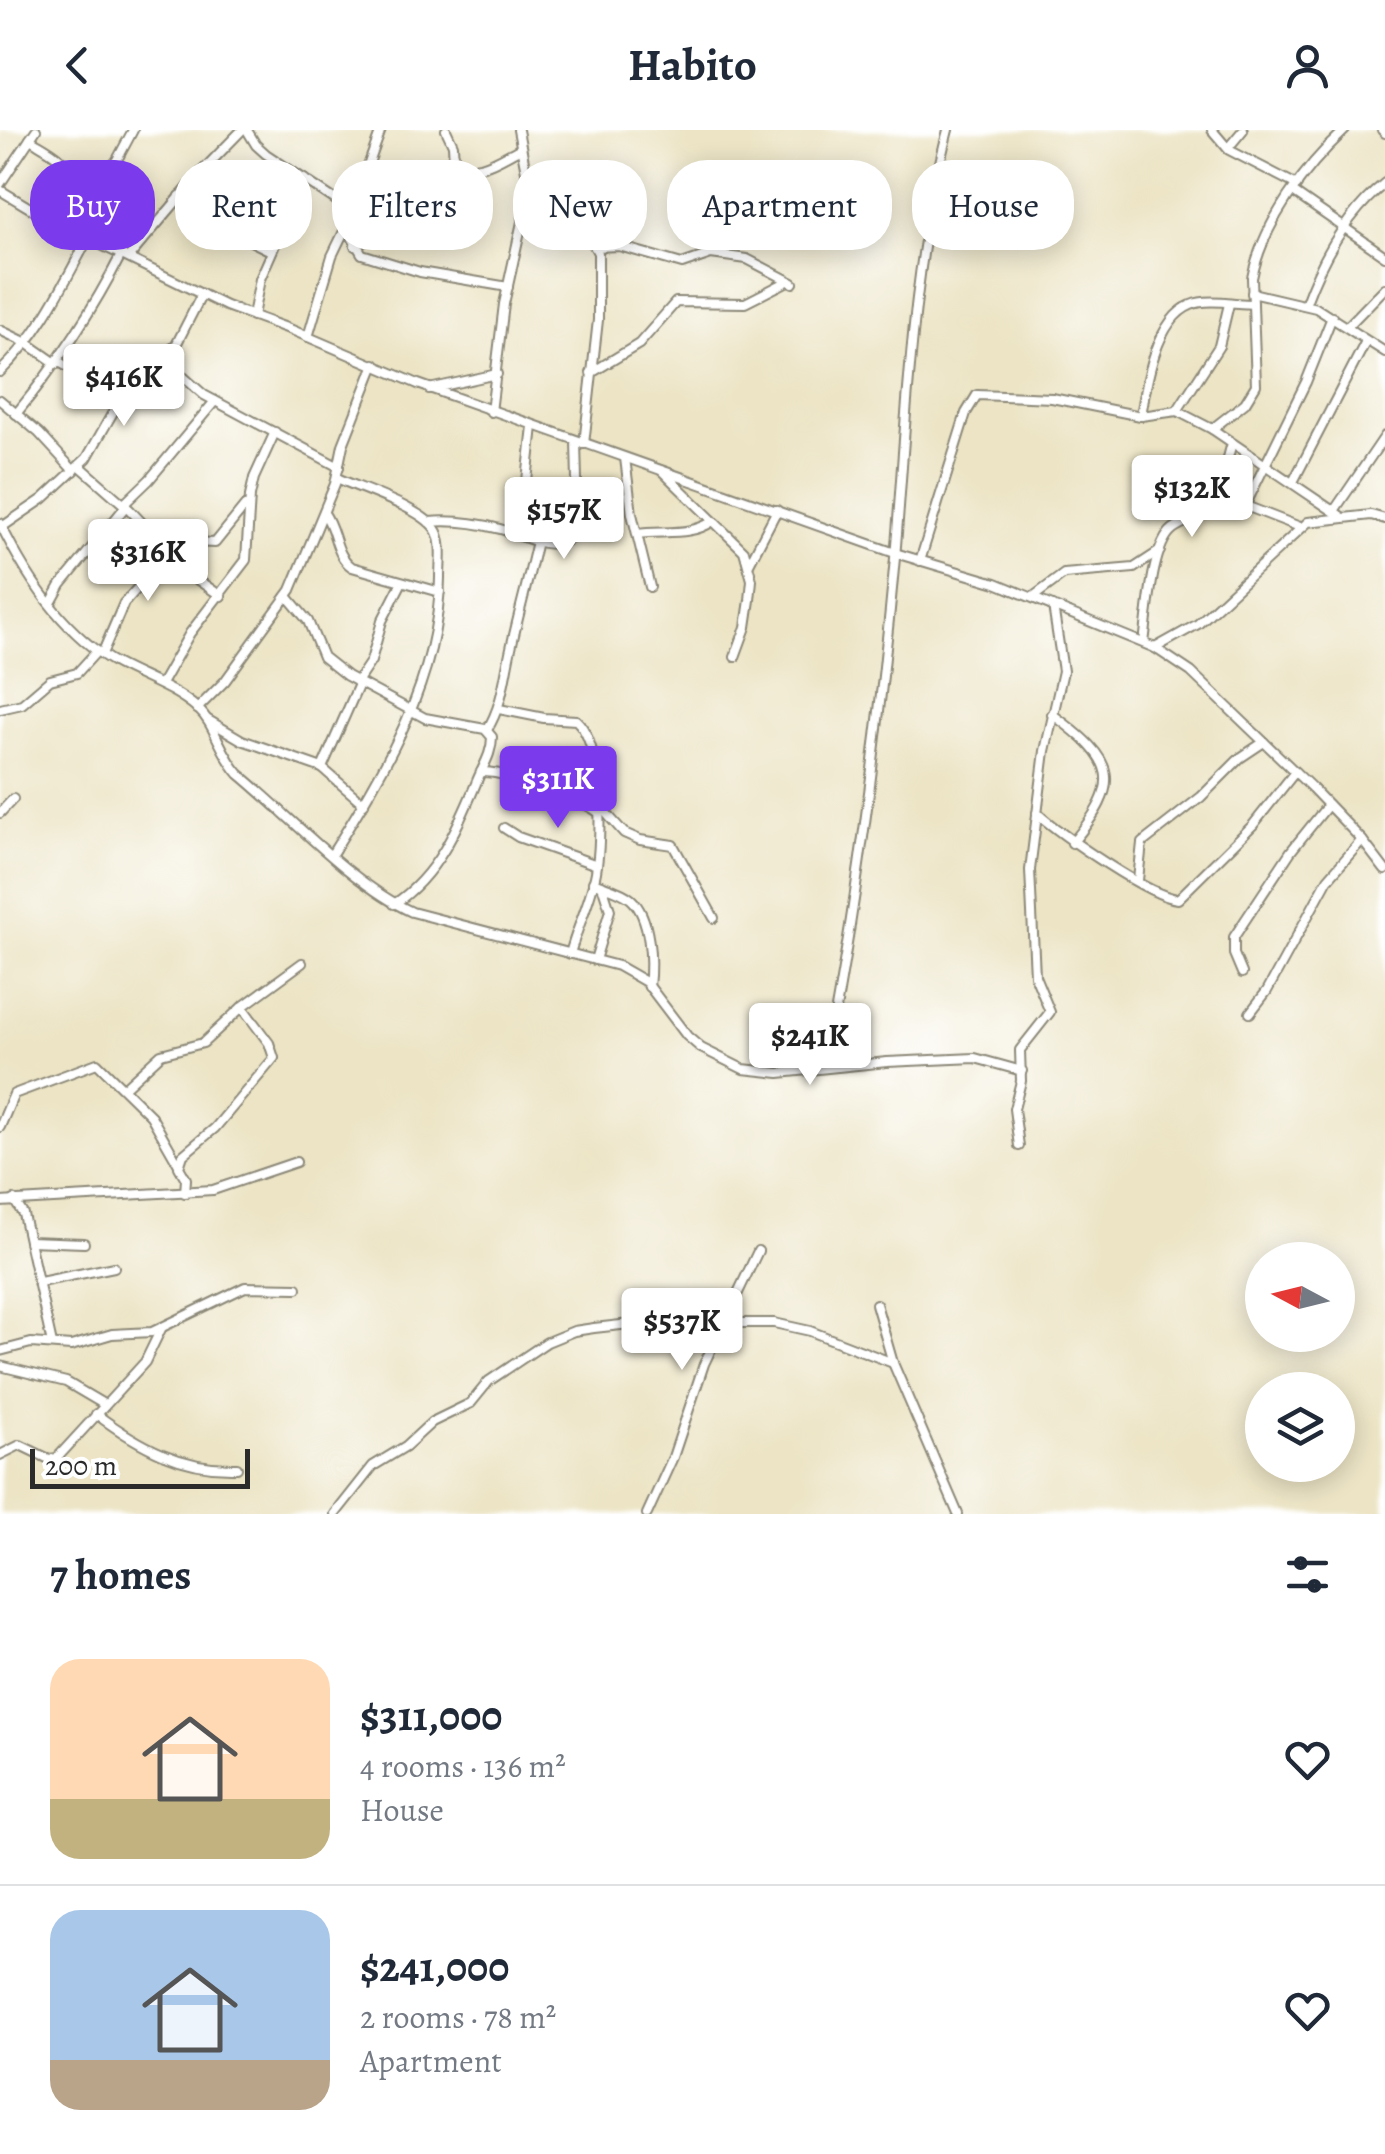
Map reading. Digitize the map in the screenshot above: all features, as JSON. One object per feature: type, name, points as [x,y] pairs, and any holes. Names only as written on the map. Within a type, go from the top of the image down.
[{"type":"street","points":[[118,160],[133,130]]},
{"type":"street","points":[[215,160],[244,130],[256,146],[276,160]]},
{"type":"street","points":[[370,160],[381,130]]},
{"type":"street","points":[[446,130],[453,145],[454,162],[459,166],[476,169],[521,148]]},
{"type":"street","points":[[518,130],[524,160]]},
{"type":"street","points":[[825,1068],[872,776],[922,248],[948,130]]},
{"type":"street","points":[[1212,130],[1228,148],[1295,189],[1342,229],[1385,256]]},
{"type":"street","points":[[1228,148],[1244,130]]},
{"type":"street","points":[[1212,429],[1245,403],[1256,386],[1252,293],[1255,262],[1295,189],[1345,130]]},
{"type":"street","points":[[30,206],[0,187],[33,134],[61,160]]},
{"type":"street","points":[[452,160],[454,155]]},
{"type":"street","points":[[1305,305],[1342,229],[1360,204],[1385,183]]},
{"type":"street","points":[[16,414],[58,363],[125,255],[175,201]]},
{"type":"street","points":[[0,372],[55,302],[83,250]]},
{"type":"street","points":[[114,250],[202,294],[429,389],[895,553],[1033,597],[1155,648],[1191,672],[1264,742],[1328,804],[1385,870]]},
{"type":"street","points":[[308,336],[335,250]]},
{"type":"street","points":[[358,250],[406,268],[508,286]]},
{"type":"street","points":[[491,412],[516,250]]},
{"type":"street","points":[[429,522],[459,522],[556,544],[571,539],[576,532],[580,443],[598,320],[596,250]]},
{"type":"street","points":[[591,373],[639,344],[676,302],[745,303],[790,282],[747,259],[712,254],[682,264],[636,250]]},
{"type":"street","points":[[253,316],[256,293],[271,251]]},
{"type":"street","points":[[1347,327],[1385,288]]},
{"type":"street","points":[[1252,293],[1305,305],[1332,317],[1385,352]]},
{"type":"street","points":[[202,294],[176,345],[129,384],[94,448],[77,468],[43,498],[1,525],[25,569],[73,631],[100,652],[197,708],[238,774],[394,904],[632,973],[649,986],[688,1036],[713,1055],[743,1069],[763,1072],[976,1058],[1022,1070]]},
{"type":"street","points":[[1141,416],[1150,365],[1179,312],[1199,303],[1253,304]]},
{"type":"street","points":[[1177,411],[1219,346],[1230,304]]},
{"type":"street","points":[[1246,504],[1313,366],[1332,317]]},
{"type":"street","points":[[0,330],[120,396]]},
{"type":"street","points":[[1293,482],[1366,341]]},
{"type":"street","points":[[162,358],[215,401],[339,467]]},
{"type":"street","points":[[197,708],[226,681],[287,596],[324,512],[342,445],[375,364]]},
{"type":"street","points":[[429,389],[497,374]]},
{"type":"street","points":[[920,561],[966,414],[977,395],[1052,398],[1141,416],[1177,411],[1265,463],[1342,517]]},
{"type":"street","points":[[0,400],[125,505],[203,586],[221,596]]},
{"type":"street","points":[[51,604],[60,585],[215,401]]},
{"type":"street","points":[[521,536],[533,426]]},
{"type":"street","points":[[161,684],[190,633],[246,560],[248,502],[254,478],[275,432]]},
{"type":"street","points":[[1334,511],[1385,436]]},
{"type":"street","points":[[1144,643],[1160,551],[1174,528],[1208,510],[1220,496],[1232,444]]},
{"type":"street","points":[[625,458],[650,587]]},
{"type":"street","points":[[660,470],[744,551],[749,564],[750,600],[746,627],[734,658]]},
{"type":"street","points":[[332,854],[388,762],[410,712],[433,645],[440,592],[438,533],[429,522],[416,512],[336,478]]},
{"type":"street","points":[[1220,496],[1300,527]]},
{"type":"street","points":[[174,559],[194,542],[215,543],[221,539],[248,502]]},
{"type":"street","points":[[749,564],[776,510]]},
{"type":"street","points":[[324,512],[336,532],[340,558],[346,563],[440,592]]},
{"type":"street","points":[[1155,648],[1198,624],[1308,522],[1383,516]]},
{"type":"street","points":[[637,534],[664,530],[694,532],[713,521]]},
{"type":"street","points":[[0,709],[22,704],[50,680],[77,673],[100,652],[124,603],[153,571],[152,548],[156,538]]},
{"type":"street","points":[[394,904],[430,872],[457,828],[481,772],[492,744],[488,730],[498,709],[538,542]]},
{"type":"street","points":[[1033,597],[1064,574],[1134,568],[1160,551]]},
{"type":"street","points":[[322,768],[402,582]]},
{"type":"street","points":[[287,596],[308,621],[323,657],[358,683],[410,712],[488,730]]},
{"type":"street","points":[[1019,1146],[1014,1109],[1022,1070],[1020,1050],[1050,1012],[1035,976],[1030,870],[1052,714],[1063,671],[1053,606]]},
{"type":"street","points":[[498,709],[576,720],[582,726],[597,779],[598,884],[610,910],[595,960]]},
{"type":"street","points":[[1052,714],[1090,748],[1107,776],[1100,807],[1072,843]]},
{"type":"street","points":[[207,720],[242,740],[322,768],[364,804]]},
{"type":"street","points":[[1138,880],[1142,843],[1264,742]]},
{"type":"street","points":[[481,772],[501,773],[563,793],[598,808],[624,832],[640,840],[673,845],[714,918]]},
{"type":"street","points":[[1037,813],[1072,843],[1170,898],[1182,896],[1253,825],[1295,772]]},
{"type":"street","points":[[0,813],[13,799]]},
{"type":"street","points":[[1242,972],[1234,954],[1234,937],[1291,851],[1328,804]]},
{"type":"street","points":[[504,828],[518,837],[596,865]]},
{"type":"street","points":[[1250,1013],[1267,991],[1328,880],[1362,840]]},
{"type":"street","points":[[598,884],[629,897],[642,916],[651,970],[649,986]]},
{"type":"street","points":[[570,954],[598,884]]},
{"type":"street","points":[[124,1087],[160,1054],[203,1044],[242,1007],[302,963]]},
{"type":"street","points":[[179,1165],[183,1155],[214,1128],[274,1058],[242,1007]]},
{"type":"street","points":[[0,1127],[3,1112],[14,1094],[68,1076],[90,1064],[100,1065],[151,1116],[186,1179],[185,1192]]},
{"type":"street","points":[[0,1202],[234,1186],[296,1162]]},
{"type":"street","points":[[14,1199],[23,1214],[52,1344]]},
{"type":"street","points":[[30,1241],[84,1242]]},
{"type":"street","points":[[647,1514],[673,1457],[704,1364],[728,1324],[758,1251]]},
{"type":"street","points":[[40,1282],[114,1267]]},
{"type":"street","points":[[0,1350],[31,1343],[70,1346],[112,1334],[162,1329],[245,1287],[297,1288]]},
{"type":"street","points":[[876,1304],[894,1363],[958,1514]]},
{"type":"street","points":[[335,1514],[373,1466],[406,1446],[432,1422],[471,1403],[489,1381],[548,1342],[574,1331],[638,1324],[774,1323],[810,1331],[894,1363]]},
{"type":"street","points":[[0,1455],[20,1445],[54,1459],[145,1362],[162,1329]]},
{"type":"street","points":[[0,1366],[66,1382],[105,1405]]},
{"type":"street","points":[[96,1414],[156,1452],[204,1468],[237,1468]]}]
